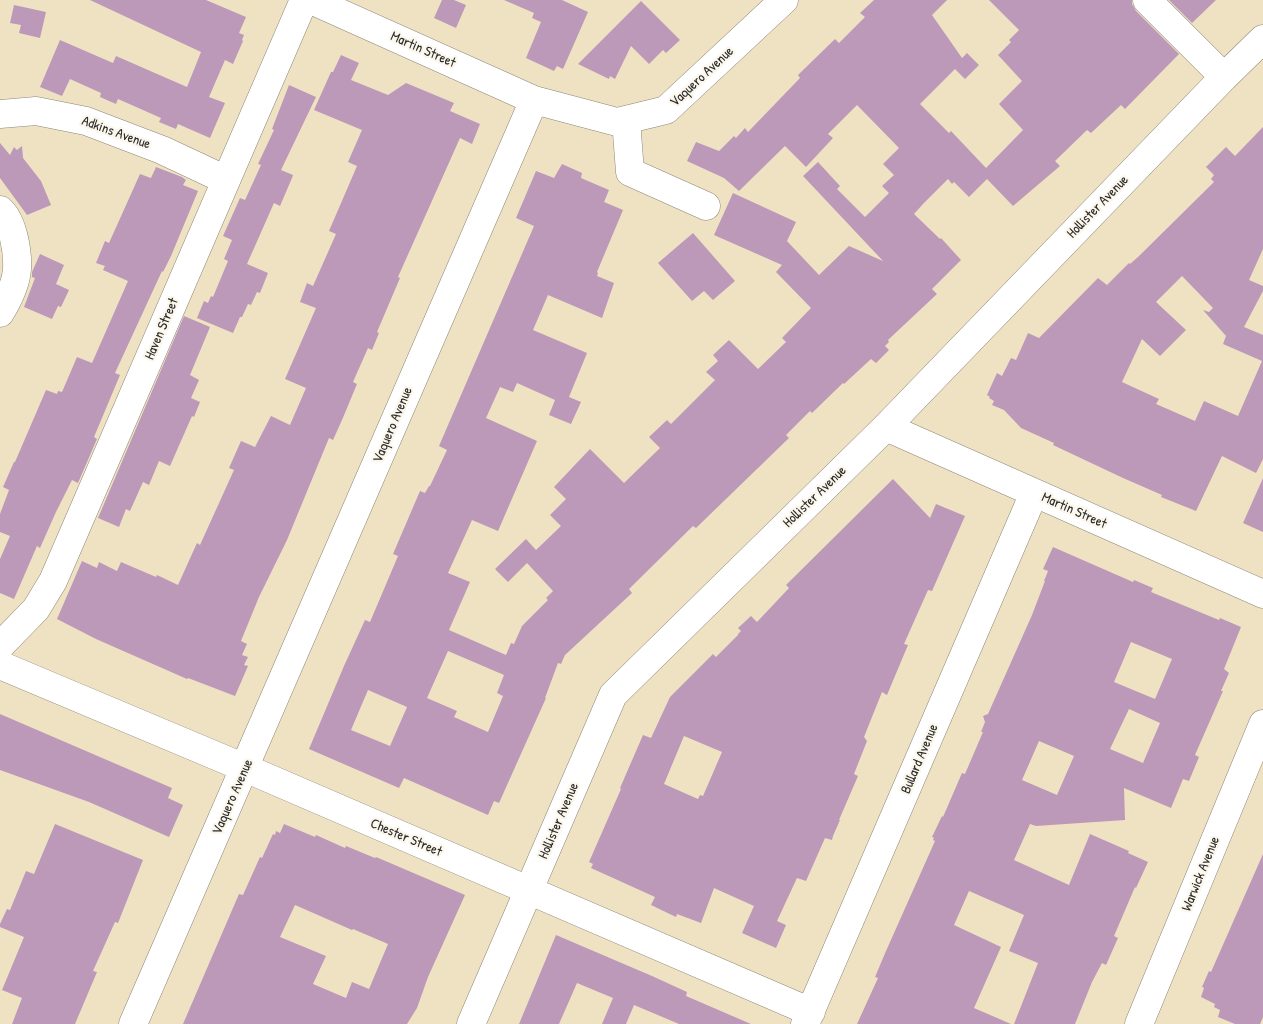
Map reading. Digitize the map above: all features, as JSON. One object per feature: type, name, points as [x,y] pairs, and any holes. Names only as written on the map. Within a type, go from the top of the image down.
[{"type":"street","name":"Haven Street","points":[[0,646],[36,608],[53,581],[304,0]]},
{"type":"street","name":"Martin Street","points":[[311,0],[534,100]]},
{"type":"street","name":"Vaquero Avenue","points":[[133,1024],[534,100],[617,122],[666,110],[784,0]]},
{"type":"street","points":[[1147,0],[1224,77]]},
{"type":"street","name":"Hollister Avenue","points":[[471,1024],[613,695],[886,427],[1263,38]]},
{"type":"street","name":"Adkins Avenue","points":[[0,114],[36,111],[86,121],[162,150],[226,180]]},
{"type":"street","points":[[626,120],[630,172],[706,206]]},
{"type":"street","points":[[0,210],[6,216],[14,241],[17,270],[9,298],[0,313]]},
{"type":"street","name":"Martin Street","points":[[886,427],[1263,594]]},
{"type":"street","name":"Bullard Avenue","points":[[808,1018],[1034,493]]},
{"type":"street","name":"Chester Street","points":[[0,665],[245,768],[529,892],[808,1018]]},
{"type":"street","name":"Warwick Avenue","points":[[1139,1024],[1263,724]]},
{"type":"building","points":[[90,0],[206,0],[246,17],[239,33],[244,35],[243,41],[233,64],[225,60],[209,97],[225,103],[210,138],[178,124],[176,129],[159,122],[161,118],[118,99],[116,104],[100,97],[101,93],[70,79],[62,96],[40,87],[60,40],[113,63],[116,56],[187,87],[201,52]]},
{"type":"building","points":[[442,0],[454,0],[466,5],[456,28],[434,18]]},
{"type":"building","points":[[504,0],[562,0],[588,12],[563,69],[557,66],[554,71],[526,58],[541,22],[532,18],[534,13]]},
{"type":"building","points":[[874,0],[947,0],[932,15],[962,58],[967,53],[979,65],[965,79],[955,69],[920,104],[949,133],[951,131],[986,168],[1023,130],[999,104],[1022,81],[998,55],[1011,42],[1009,40],[1019,30],[989,0],[1132,0],[1136,11],[1179,54],[1125,109],[1121,105],[1091,133],[1087,130],[1055,161],[1060,166],[1013,206],[987,179],[969,197],[954,182],[952,184],[948,179],[923,204],[914,214],[941,238],[961,260],[932,289],[937,294],[888,340],[889,342],[885,346],[889,350],[876,363],[871,359],[812,413],[810,411],[786,435],[789,438],[696,528],[693,526],[629,589],[632,593],[565,655],[561,664],[558,663],[546,698],[499,803],[494,801],[488,815],[404,778],[399,788],[309,749],[365,620],[370,622],[398,556],[393,554],[420,491],[425,493],[430,486],[447,450],[439,446],[534,226],[516,218],[536,171],[554,178],[562,164],[582,173],[581,178],[609,190],[604,202],[623,210],[597,272],[597,276],[614,283],[602,318],[548,295],[533,330],[587,353],[569,397],[581,402],[571,424],[549,415],[555,400],[517,383],[513,392],[500,387],[486,418],[537,441],[498,531],[472,520],[448,573],[470,582],[449,630],[506,655],[511,643],[514,644],[522,626],[548,600],[546,598],[553,591],[527,563],[508,582],[495,569],[526,539],[536,550],[561,526],[550,515],[566,499],[554,487],[590,449],[624,483],[660,448],[649,437],[667,420],[671,424],[715,380],[706,372],[718,361],[713,355],[729,340],[758,369],[786,342],[782,338],[811,308],[776,272],[782,265],[714,235],[733,193],[796,222],[787,241],[819,275],[849,246],[883,261],[803,176],[818,162],[840,186],[837,189],[865,217],[889,193],[882,186],[894,175],[883,164],[899,148],[857,105],[828,134],[833,138],[806,167],[785,146],[739,191],[724,178],[687,161],[696,142],[719,151],[734,136],[736,138],[745,128],[748,132],[800,78],[798,75],[835,39],[839,43],[865,17],[860,13]],"holes":[[[448,651],[504,675],[497,693],[503,696],[488,732],[454,717],[457,711],[427,698]],[[368,690],[407,707],[390,746],[351,730]]]},
{"type":"building","points":[[1169,0],[1216,0],[1192,23]]},
{"type":"building","points":[[641,1],[680,40],[666,53],[663,50],[649,64],[631,46],[615,79],[610,76],[609,79],[578,64]]},
{"type":"building","points":[[14,5],[46,12],[40,38],[19,33],[21,25],[10,23]]},
{"type":"building","points":[[341,55],[359,63],[351,80],[388,95],[406,83],[454,103],[450,111],[480,124],[472,144],[460,138],[398,277],[400,278],[377,332],[379,333],[372,350],[368,348],[353,382],[357,384],[342,420],[333,440],[329,438],[287,540],[259,597],[241,641],[247,644],[242,655],[248,657],[244,665],[248,666],[235,696],[187,679],[96,639],[57,619],[82,561],[97,568],[99,562],[117,571],[121,562],[178,585],[197,543],[200,545],[234,470],[229,468],[241,441],[255,447],[271,416],[290,425],[306,388],[285,379],[316,308],[300,302],[307,283],[313,286],[336,234],[329,231],[357,166],[348,162],[362,130],[314,110]]},
{"type":"building","points":[[289,85],[316,97],[281,170],[293,175],[292,178],[280,206],[274,203],[247,264],[268,273],[260,293],[257,292],[251,305],[248,304],[233,333],[197,318],[204,301],[208,303],[211,296],[213,297],[228,261],[224,259],[232,240],[223,236],[240,198],[245,200],[261,165],[258,164],[274,130],[272,129]]},
{"type":"building","points":[[1263,127],[1263,249],[1249,280],[1263,286],[1263,291],[1244,327],[1263,335],[1263,459],[1256,473],[1222,456],[1196,511],[1161,497],[1162,495],[1053,445],[1054,443],[1021,428],[1004,410],[992,405],[994,401],[987,395],[997,373],[1002,376],[1011,358],[1016,360],[1028,333],[1039,338],[1098,278],[1107,285],[1214,182],[1211,179],[1214,175],[1206,167],[1226,147],[1235,156]],"holes":[[[1182,276],[1213,308],[1209,312],[1203,310],[1226,336],[1223,344],[1262,361],[1238,416],[1204,401],[1195,421],[1156,404],[1159,399],[1122,382],[1142,339],[1160,356],[1186,330],[1156,302]]]},
{"type":"building","points":[[0,143],[10,155],[14,147],[17,150],[22,146],[23,158],[41,181],[51,205],[27,215],[0,178]]},
{"type":"building","points":[[156,167],[182,177],[186,180],[183,185],[198,191],[171,256],[162,271],[115,373],[120,375],[94,437],[97,439],[78,483],[72,480],[40,548],[37,546],[14,599],[0,593],[0,559],[10,536],[0,532],[0,514],[9,490],[3,487],[46,390],[57,394],[58,391],[62,392],[77,357],[92,363],[128,281],[103,270],[105,266],[96,263],[105,241],[109,243],[140,174],[151,178]]},
{"type":"building","points":[[693,233],[735,281],[713,300],[704,291],[692,301],[658,263]]},
{"type":"building","points":[[40,254],[64,265],[56,284],[69,290],[61,307],[58,306],[52,319],[24,307],[35,278],[32,277],[32,272]]},
{"type":"building","points":[[184,316],[210,327],[190,375],[199,380],[191,398],[200,402],[170,466],[159,461],[149,485],[143,482],[130,511],[126,509],[119,527],[98,518]]},
{"type":"building","points":[[1263,478],[1263,532],[1243,523]]},
{"type":"building","points":[[893,479],[930,518],[936,504],[965,516],[932,591],[928,590],[904,644],[908,645],[887,695],[882,692],[864,737],[867,741],[854,774],[858,776],[832,840],[825,838],[806,881],[797,878],[777,921],[786,925],[776,948],[742,933],[754,906],[714,888],[701,923],[677,914],[676,917],[651,905],[655,897],[591,868],[593,864],[589,862],[643,735],[651,738],[670,697],[713,654],[716,657],[738,635],[741,631],[738,628],[751,616],[757,622],[789,588],[786,585]],"holes":[[[684,736],[722,752],[703,796],[700,795],[698,799],[664,784]]]},
{"type":"building","points":[[1053,547],[1133,582],[1134,580],[1153,588],[1151,592],[1241,627],[1224,669],[1229,673],[1221,691],[1223,691],[1195,755],[1199,757],[1189,781],[1183,779],[1171,808],[1124,788],[1125,820],[1036,826],[1030,824],[1014,860],[1069,885],[1090,834],[1129,851],[1128,853],[1148,862],[1114,936],[1118,938],[1106,965],[1102,963],[1092,982],[1075,1024],[1014,1024],[1038,963],[1009,951],[1024,915],[969,891],[954,925],[1001,947],[974,1008],[1011,1024],[857,1024],[878,978],[875,977],[886,951],[935,841],[932,837],[962,773],[965,774],[983,732],[981,732],[985,722],[983,716],[988,714],[1032,615],[1048,571],[1043,569]],"holes":[[[1131,642],[1172,659],[1155,699],[1114,682]],[[1129,709],[1160,723],[1143,763],[1110,749]],[[1039,741],[1074,756],[1057,795],[1022,780]]]},
{"type":"building","points":[[0,714],[172,788],[168,798],[183,805],[169,837],[89,802],[0,770]]},
{"type":"building","points":[[55,824],[143,860],[118,923],[115,922],[93,971],[97,972],[75,1024],[12,1024],[22,998],[2,990],[24,937],[0,927],[0,924],[7,909],[10,910],[26,871],[34,874]]},
{"type":"building","points":[[284,824],[345,848],[346,846],[376,857],[465,895],[428,977],[417,1008],[407,1024],[183,1024],[239,894],[243,895],[260,857],[262,858],[273,834],[275,835],[276,831],[280,833]],"holes":[[[295,905],[388,944],[369,989],[352,982],[346,998],[313,984],[326,956],[280,937]]]},
{"type":"building","points":[[1263,854],[1263,1017],[1260,1024],[1235,1024],[1218,1017],[1220,1010],[1214,1007],[1215,1004],[1201,997],[1204,988],[1202,987],[1209,971],[1211,972]]},
{"type":"building","points":[[556,935],[652,976],[687,992],[686,996],[751,1024],[679,1024],[634,1005],[626,1024],[602,1024],[613,998],[577,983],[559,1024],[519,1024]]}]
